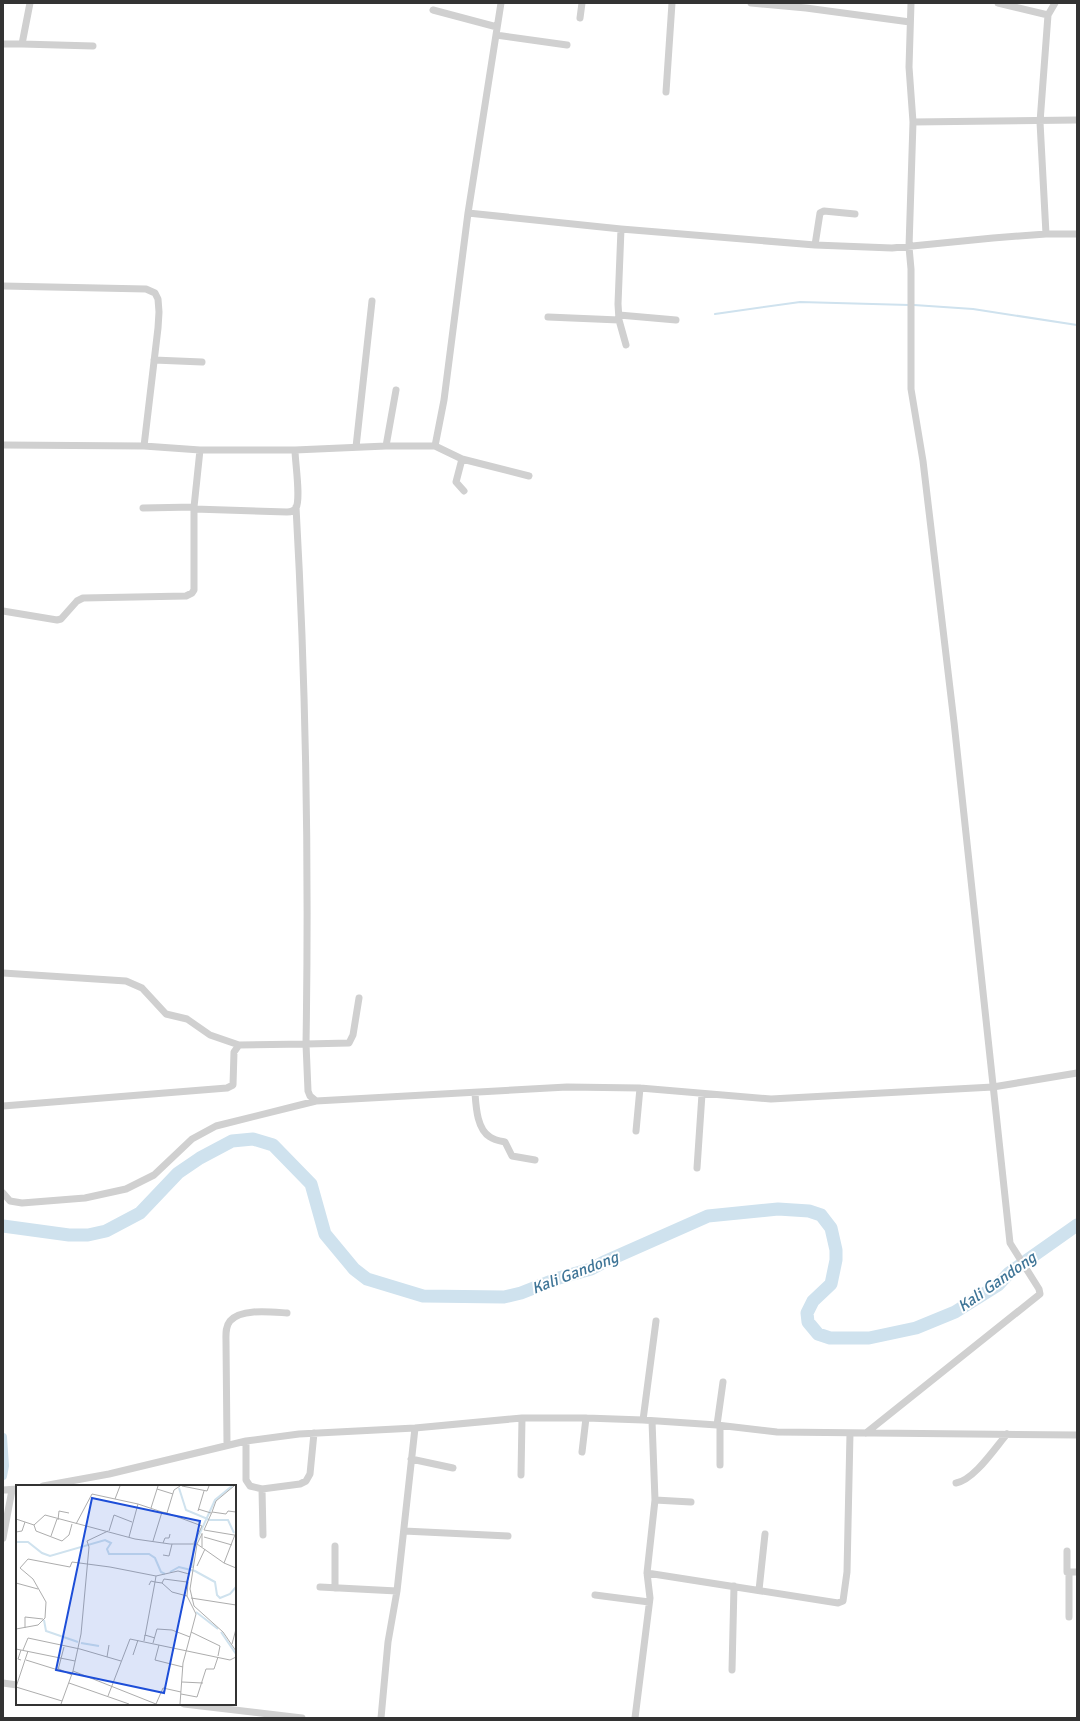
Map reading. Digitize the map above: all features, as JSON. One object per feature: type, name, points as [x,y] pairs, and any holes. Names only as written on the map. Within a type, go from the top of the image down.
[{"type":"street","points":[[22,44],[30,3]]},
{"type":"street","points":[[435,446],[444,400],[468,213],[501,3]]},
{"type":"street","points":[[580,18],[582,3]]},
{"type":"street","points":[[666,92],[672,3]]},
{"type":"street","points":[[751,3],[806,8],[910,22]]},
{"type":"street","points":[[866,1433],[1038,1297],[1040,1291],[1010,1243],[954,722],[923,461],[911,389],[909,247],[912,122],[909,67],[911,3]]},
{"type":"street","points":[[998,3],[1048,15]]},
{"type":"street","points":[[1046,234],[1040,122],[1048,15],[1055,3]]},
{"type":"street","points":[[433,10],[497,27]]},
{"type":"street","points":[[496,36],[568,45]]},
{"type":"street","points":[[3,44],[93,46]]},
{"type":"street","points":[[912,122],[1040,122],[1077,120]]},
{"type":"street","points":[[815,245],[820,213],[824,211],[855,214]]},
{"type":"street","points":[[468,213],[621,229],[815,245],[892,248],[1046,234],[1077,234]]},
{"type":"street","points":[[621,229],[618,304],[619,318],[626,345]]},
{"type":"street","points":[[3,286],[100,288],[150,291],[155,293],[158,299],[158,328],[144,446]]},
{"type":"street","points":[[356,447],[372,301]]},
{"type":"street","points":[[548,317],[676,320]]},
{"type":"street","points":[[154,360],[202,362]]},
{"type":"street","points":[[386,446],[396,390]]},
{"type":"street","points":[[3,445],[144,446],[200,450],[295,450],[386,446],[435,446],[462,459],[529,476]]},
{"type":"street","points":[[3,611],[57,620],[61,619],[77,601],[83,598],[190,595],[194,590],[194,508],[200,450]]},
{"type":"street","points":[[295,450],[298,498],[296,507],[304,655],[308,954],[306,1044],[308,1091],[310,1096],[316,1101]]},
{"type":"street","points":[[462,459],[456,482],[464,491]]},
{"type":"street","points":[[143,508],[194,508],[288,512],[296,507]]},
{"type":"street","points":[[3,973],[126,981],[136,984],[142,988],[166,1014],[187,1019],[210,1035],[239,1045],[349,1043],[353,1035],[359,998]]},
{"type":"street","points":[[3,1106],[228,1088],[233,1085],[234,1052],[239,1045]]},
{"type":"street","points":[[3,1193],[10,1201],[22,1203],[85,1198],[126,1189],[154,1176],[192,1139],[216,1126],[316,1101],[567,1087],[640,1088],[702,1094],[771,1098],[993,1087],[1077,1073]]},
{"type":"street","points":[[636,1131],[640,1088]]},
{"type":"street","points":[[475,1093],[478,1115],[485,1133],[490,1138],[505,1142],[512,1156],[535,1160]]},
{"type":"street","points":[[697,1168],[702,1094]]},
{"type":"street","points":[[227,1444],[226,1328],[230,1322],[242,1315],[255,1312],[287,1313]]},
{"type":"street","points":[[643,1420],[656,1320]]},
{"type":"street","points":[[720,1465],[718,1425],[723,1382]]},
{"type":"street","points":[[48,1485],[109,1474],[227,1444],[246,1441],[314,1433],[415,1428],[522,1418],[643,1420],[718,1425],[777,1432],[1077,1434]]},
{"type":"street","points":[[521,1475],[522,1418]]},
{"type":"street","points":[[582,1452],[586,1418]]},
{"type":"street","points":[[635,1718],[649,1602],[647,1573],[655,1500],[652,1421]]},
{"type":"street","points":[[381,1718],[388,1642],[404,1531],[415,1428]]},
{"type":"street","points":[[246,1441],[246,1480],[250,1486],[262,1489],[300,1484],[306,1481],[310,1474],[314,1433]]},
{"type":"street","points":[[647,1573],[838,1603],[843,1600],[847,1572],[850,1433]]},
{"type":"street","points":[[956,1483],[964,1482],[974,1473],[1007,1434]]},
{"type":"street","points":[[411,1459],[453,1468]]},
{"type":"street","points":[[262,1489],[263,1535]]},
{"type":"street","points":[[3,1538],[10,1490]]},
{"type":"street","points":[[655,1500],[691,1502]]},
{"type":"street","points":[[404,1531],[508,1536]]},
{"type":"street","points":[[759,1590],[765,1534]]},
{"type":"street","points":[[335,1546],[335,1588]]},
{"type":"street","points":[[1067,1551],[1066,1572],[1069,1572],[1069,1617]]},
{"type":"street","points":[[1069,1572],[1077,1572]]},
{"type":"street","points":[[732,1670],[734,1586]]},
{"type":"street","points":[[320,1587],[396,1591]]},
{"type":"street","points":[[595,1595],[649,1602]]},
{"type":"street","points":[[3,1683],[16,1685]]},
{"type":"street","points":[[192,1705],[302,1718]]},
{"type":"waterway","points":[[715,314],[800,302],[909,305]]},
{"type":"waterway","points":[[914,305],[973,309],[1077,325]]},
{"type":"waterway","name":"Kali Gandong","points":[[3,1226],[69,1235],[88,1235],[106,1231],[140,1213],[178,1173],[200,1158],[232,1141],[253,1139],[273,1145],[311,1184],[325,1234],[354,1269],[367,1279],[423,1296],[504,1297],[521,1293],[559,1278],[591,1269],[708,1216],[778,1209],[809,1211],[821,1215],[831,1228],[836,1250],[836,1260],[831,1284],[813,1301],[807,1313],[808,1322],[818,1334],[830,1338],[869,1338],[916,1328],[955,1312],[998,1285],[1009,1273],[1077,1225]]},
{"type":"waterway","points":[[3,1437],[5,1466],[3,1476]]}]
